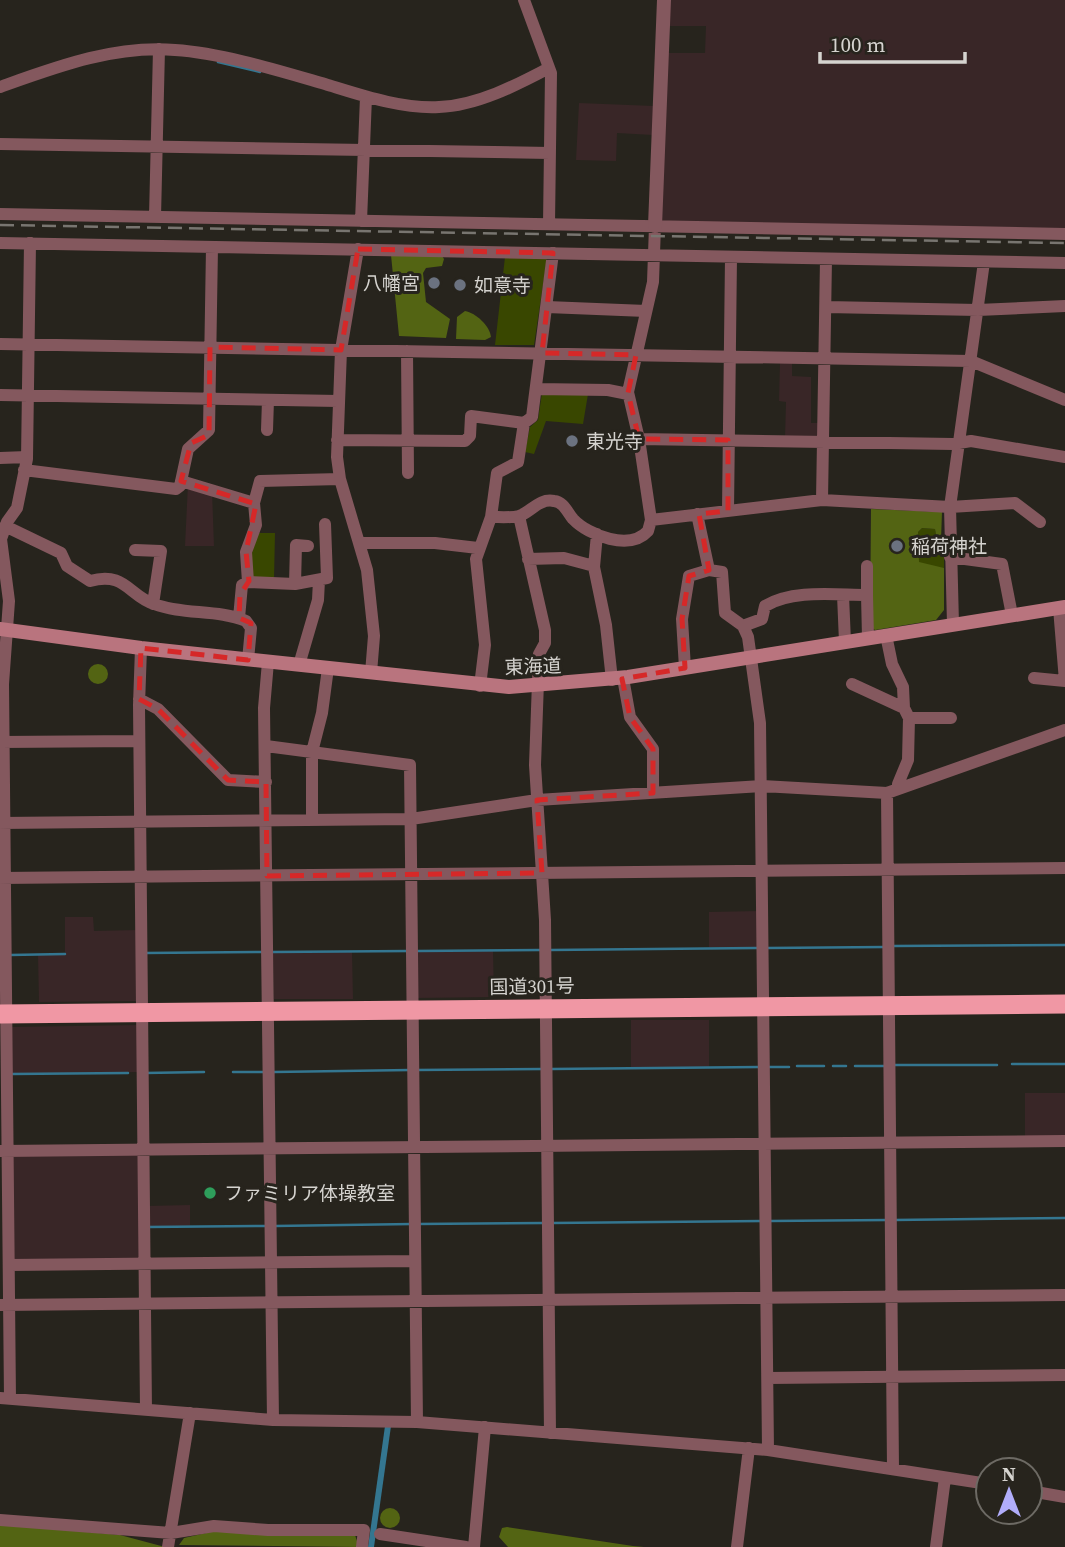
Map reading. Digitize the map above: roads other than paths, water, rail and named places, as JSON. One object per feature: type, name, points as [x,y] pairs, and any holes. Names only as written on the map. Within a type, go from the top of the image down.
[{"type":"highway","name":"国道301号","points":[[3,1014],[1065,1004]]},
{"type":"main road","name":"東海道","points":[[4,630],[480,686],[538,687],[617,679],[1062,608]]},
{"type":"street","points":[[524,0],[549,68],[550,224]]},
{"type":"street","points":[[491,517],[519,516],[541,502],[557,501],[581,526],[615,540],[640,538],[648,531],[651,520],[639,439],[628,394],[653,282],[664,0]]},
{"type":"street","points":[[0,87],[88,58],[159,50],[194,52],[366,97],[414,106],[452,106],[477,99],[549,68]]},
{"type":"street","points":[[155,217],[159,50]]},
{"type":"street","points":[[361,221],[366,97]]},
{"type":"street","points":[[0,144],[550,153]]},
{"type":"street","points":[[0,214],[1065,234]]},
{"type":"street","points":[[0,243],[1065,263]]},
{"type":"street","points":[[30,243],[26,464],[17,508],[2,534],[3,570],[9,601],[4,630],[2,742],[4,1231],[9,1265],[5,1305],[5,1398],[272,1420],[416,1422],[749,1448],[974,1482]]},
{"type":"street","points":[[0,458],[176,489],[181,481],[188,449],[209,430],[212,247]]},
{"type":"street","points":[[358,249],[341,350],[337,440],[340,479],[361,543],[373,624],[371,673]]},
{"type":"street","points":[[480,686],[485,645],[477,565],[478,548],[491,517],[497,473],[518,461],[524,423],[532,417],[552,253]]},
{"type":"street","points":[[728,511],[732,257]]},
{"type":"street","points":[[822,500],[827,259]]},
{"type":"street","points":[[953,624],[950,507],[984,262]]},
{"type":"street","points":[[826,307],[978,310],[1065,306]]},
{"type":"street","points":[[547,307],[646,311]]},
{"type":"street","points":[[0,344],[971,361],[1065,400]]},
{"type":"street","points":[[407,351],[408,473]]},
{"type":"street","points":[[536,389],[608,390],[628,394]]},
{"type":"street","points":[[0,395],[338,401]]},
{"type":"street","points":[[267,430],[268,400]]},
{"type":"street","points":[[337,440],[465,441],[470,436],[471,416],[524,423]]},
{"type":"street","points":[[639,439],[971,441],[1065,457]]},
{"type":"street","points":[[248,582],[246,552],[256,525],[254,503],[260,481],[340,479]]},
{"type":"street","points":[[181,481],[254,503]]},
{"type":"street","points":[[651,520],[822,500],[950,507],[1015,503],[1040,522]]},
{"type":"street","points":[[697,514],[709,570]]},
{"type":"street","points":[[519,516],[545,630],[545,643],[539,654],[537,800],[546,1009],[550,1433]]},
{"type":"street","points":[[239,618],[242,585],[248,582],[295,584],[327,578],[326,524]]},
{"type":"street","points":[[2,534],[61,554],[66,565],[90,581],[101,578],[122,583],[153,604],[196,614],[239,618],[250,625],[248,660]]},
{"type":"street","points":[[597,534],[594,566],[617,679],[630,717],[653,749],[653,793]]},
{"type":"street","points":[[361,543],[435,542],[478,548]]},
{"type":"street","points":[[295,584],[296,545],[308,546]]},
{"type":"street","points":[[135,550],[161,551],[153,604]]},
{"type":"street","points":[[950,557],[1002,564],[1012,615]]},
{"type":"street","points":[[528,559],[564,558],[594,566]]},
{"type":"street","points":[[867,566],[868,638]]},
{"type":"street","points":[[685,668],[682,619],[689,576],[709,570],[722,572],[725,613],[743,626],[752,657],[760,723],[768,1450]]},
{"type":"street","points":[[299,665],[318,600],[319,580]]},
{"type":"street","points":[[843,595],[845,642]]},
{"type":"street","points":[[743,626],[762,620],[765,606],[774,602],[800,596],[867,595]]},
{"type":"street","points":[[1034,678],[1065,681],[1062,608]]},
{"type":"street","points":[[886,635],[892,664],[904,687],[908,760],[893,790],[888,870],[893,1469]]},
{"type":"street","points":[[141,648],[139,741],[146,1410]]},
{"type":"street","points":[[268,662],[266,782],[272,1420]]},
{"type":"street","points":[[312,820],[312,752],[328,668]]},
{"type":"street","points":[[852,684],[907,713],[951,718]]},
{"type":"street","points":[[139,699],[158,709],[228,780],[266,782]]},
{"type":"street","points":[[2,823],[411,819],[537,800],[762,786],[893,790],[1065,730]]},
{"type":"street","points":[[2,742],[139,741]]},
{"type":"street","points":[[266,746],[410,765],[416,1422]]},
{"type":"street","points":[[2,878],[1065,868]]},
{"type":"street","points":[[4,1151],[1065,1141]]},
{"type":"street","points":[[9,1265],[415,1261]]},
{"type":"street","points":[[5,1305],[1065,1295]]},
{"type":"street","points":[[768,1378],[1065,1375]]},
{"type":"street","points":[[168,1547],[190,1413]]},
{"type":"street","points":[[474,1547],[485,1427]]},
{"type":"street","points":[[737,1547],[749,1448]]},
{"type":"street","points":[[936,1547],[945,1478]]},
{"type":"street","points":[[1044,1493],[1065,1497]]},
{"type":"street","points":[[0,1521],[171,1534],[214,1526],[268,1530],[364,1530],[362,1547]]},
{"type":"street","points":[[380,1534],[466,1547]]},
{"type":"water","points":[[385,1426],[391,1426],[374,1547],[368,1547]]},
{"type":"waterway","points":[[218,62],[260,72]]},
{"type":"waterway","points":[[893,946],[1065,945]]},
{"type":"waterway","points":[[767,948],[885,947]]},
{"type":"waterway","points":[[550,950],[757,948]]},
{"type":"waterway","points":[[418,951],[540,950]]},
{"type":"waterway","points":[[273,952],[409,951]]},
{"type":"waterway","points":[[145,953],[264,952]]},
{"type":"waterway","points":[[10,955],[65,954]]},
{"type":"waterway","points":[[1012,1064],[1065,1064]]},
{"type":"waterway","points":[[892,1065],[997,1065]]},
{"type":"waterway","points":[[797,1066],[824,1066]]},
{"type":"waterway","points":[[833,1066],[846,1066]]},
{"type":"waterway","points":[[855,1066],[886,1066]]},
{"type":"waterway","points":[[551,1069],[760,1067]]},
{"type":"waterway","points":[[769,1067],[789,1067]]},
{"type":"waterway","points":[[416,1070],[542,1069]]},
{"type":"waterway","points":[[274,1072],[410,1070]]},
{"type":"waterway","points":[[145,1073],[204,1072]]},
{"type":"waterway","points":[[233,1072],[264,1072]]},
{"type":"waterway","points":[[11,1074],[128,1073]]},
{"type":"waterway","points":[[894,1220],[1065,1218]]},
{"type":"waterway","points":[[770,1221],[888,1220]]},
{"type":"waterway","points":[[552,1223],[762,1221]]},
{"type":"waterway","points":[[417,1224],[544,1223]]},
{"type":"waterway","points":[[275,1226],[412,1224]]},
{"type":"waterway","points":[[147,1227],[266,1226]]},
{"type":"railway","points":[[0,225],[1065,243]]},
{"type":"place","name":"八幡宮","points":[[434,283]]},
{"type":"place","name":"如意寺","points":[[460,285]]},
{"type":"place","name":"東光寺","points":[[572,441]]},
{"type":"place","name":"稲荷神社","points":[[897,546]]},
{"type":"place","name":"ファミリア体操教室","points":[[210,1193]]}]
